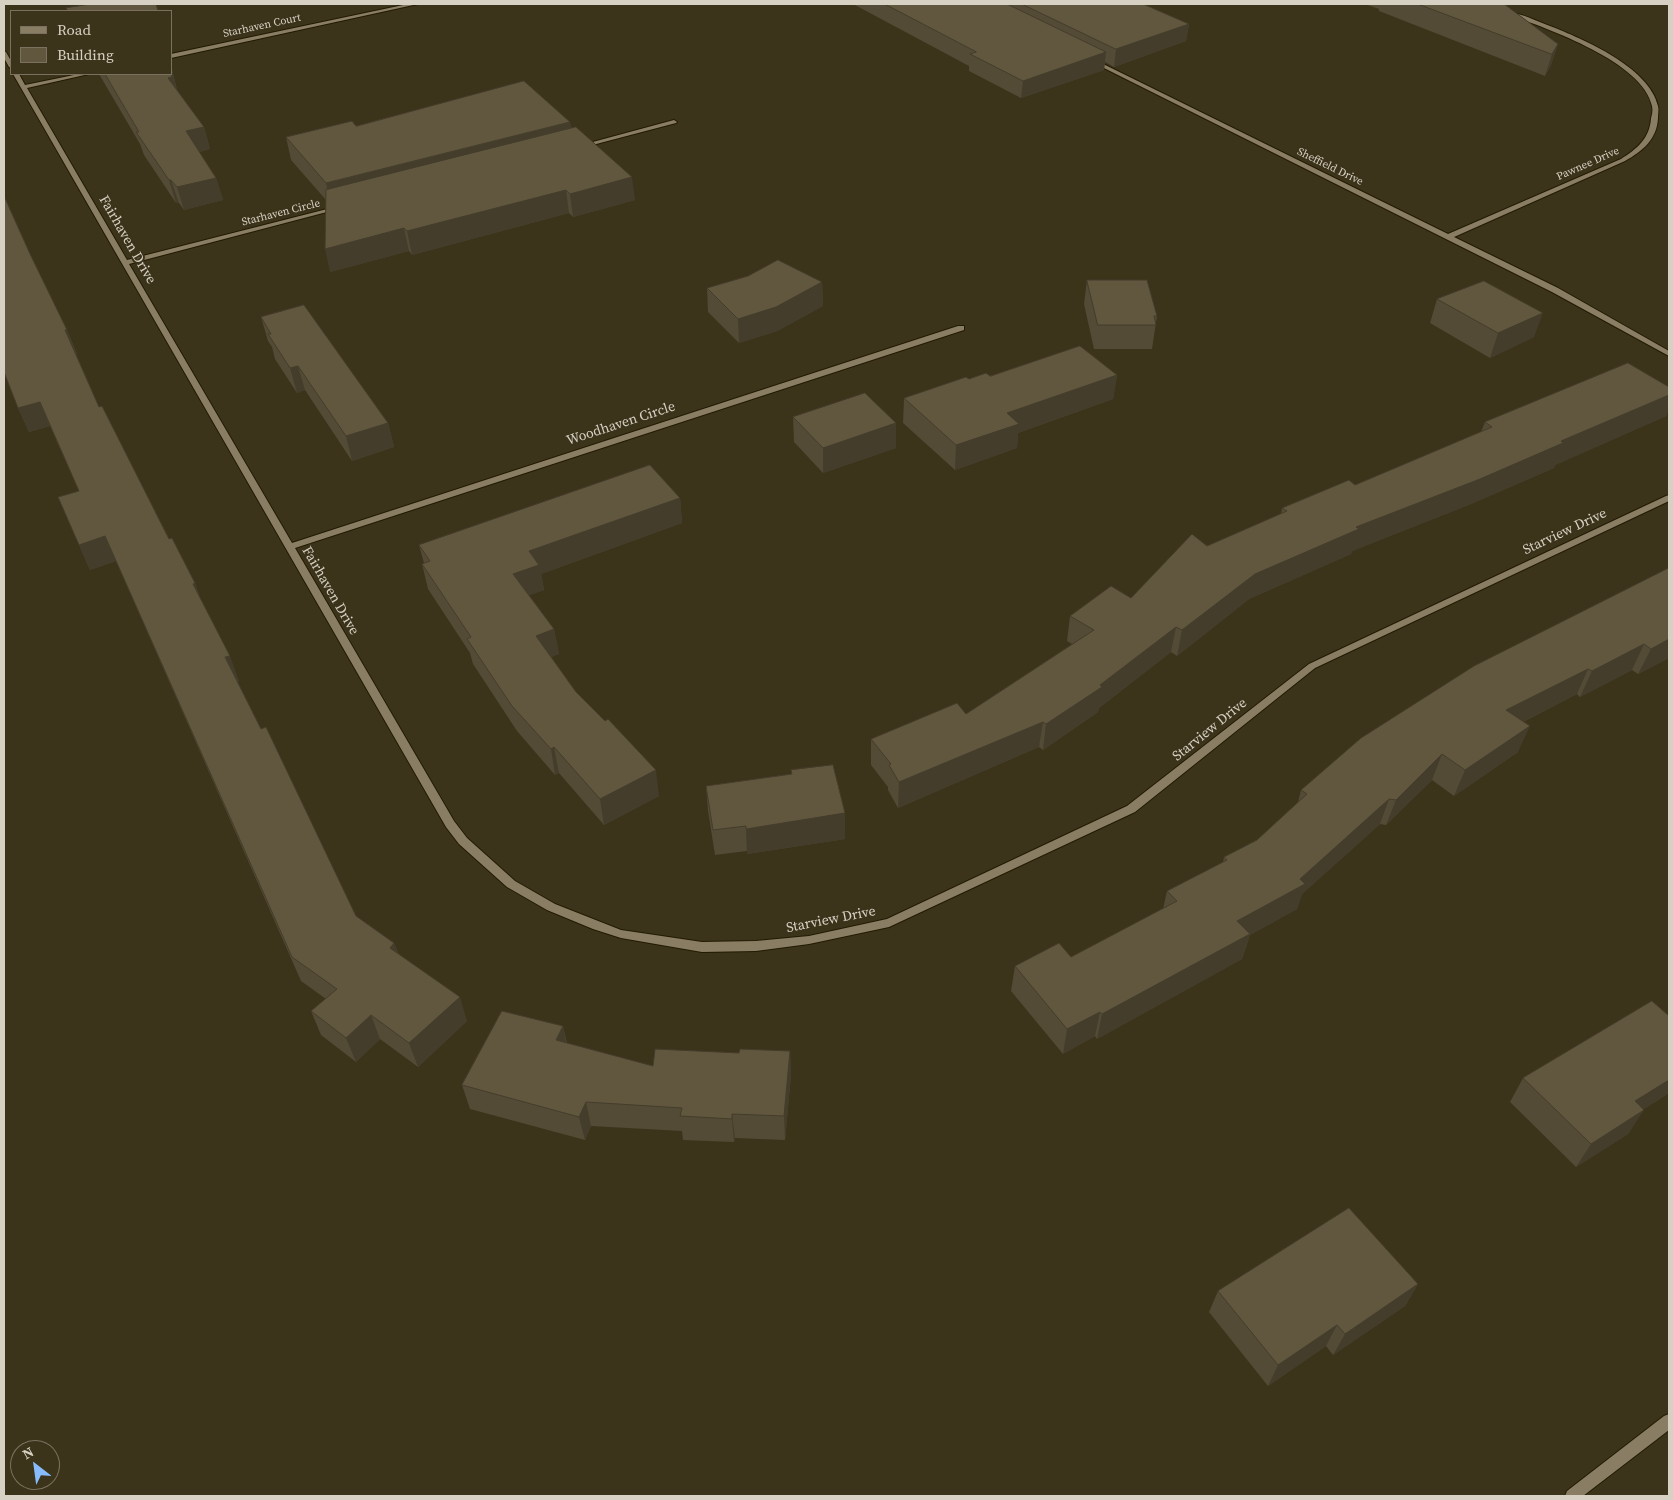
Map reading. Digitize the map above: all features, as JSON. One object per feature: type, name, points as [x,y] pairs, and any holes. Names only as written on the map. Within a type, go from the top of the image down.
[{"type":"street","name":"Starhaven Court","points":[[172,56],[415,4]]},
{"type":"street","name":"Pawnee Drive","points":[[1448,237],[1631,156],[1653,135],[1657,123],[1654,99],[1642,81],[1621,64],[1579,40],[1503,11]]},
{"type":"street","points":[[4,53],[10,64]]},
{"type":"street","name":"Sheffield Drive","points":[[1085,56],[1555,290],[1669,354]]},
{"type":"street","name":"Fairhaven Drive","points":[[17,75],[450,824],[463,841],[511,884],[550,908],[597,926],[621,934],[702,946],[756,946]]},
{"type":"street","points":[[24,87],[81,75]]},
{"type":"street","points":[[578,147],[674,122]]},
{"type":"street","name":"Starhaven Circle","points":[[125,263],[346,206]]},
{"type":"street","name":"Woodhaven Circle","points":[[289,547],[961,328]]},
{"type":"street","name":"Starview Drive","points":[[756,946],[809,940],[889,923],[1132,809],[1312,666],[1669,498]]},
{"type":"street","points":[[1572,1496],[1669,1422]]},
{"type":"building","points":[[91,4],[156,4],[158,10],[67,10],[66,8]]},
{"type":"building","points":[[885,4],[1007,4],[1106,52],[1023,81],[970,54],[976,52]]},
{"type":"building","points":[[1022,4],[1143,4],[1189,24],[1116,49]]},
{"type":"building","points":[[1418,4],[1504,4],[1558,44],[1552,54]]},
{"type":"building","points":[[106,75],[172,75],[172,77],[168,78],[204,127],[186,131],[216,178],[177,187],[169,180],[136,132],[139,132]]},
{"type":"building","points":[[524,81],[570,122],[326,183],[286,137],[352,121],[356,126]]},
{"type":"building","points":[[576,127],[632,177],[570,194],[566,190],[407,231],[404,228],[325,249],[326,190]]},
{"type":"building","points":[[4,196],[67,330],[65,330],[99,407],[102,406],[169,539],[172,538],[195,583],[193,584],[230,656],[225,657],[261,729],[266,727],[356,916],[394,943],[390,948],[460,997],[409,1043],[371,1015],[346,1038],[311,1011],[337,989],[292,957],[105,536],[79,545],[58,497],[79,491],[40,402],[18,408],[4,372]]},
{"type":"building","points":[[778,260],[822,282],[776,307],[738,319],[707,288],[748,276]]},
{"type":"building","points":[[1087,280],[1147,280],[1157,316],[1154,316],[1156,325],[1098,325]]},
{"type":"building","points":[[1484,281],[1543,313],[1498,333],[1437,299]]},
{"type":"building","points":[[304,305],[388,423],[346,436],[298,366],[290,368],[268,334],[271,334],[261,317]]},
{"type":"building","points":[[1080,346],[1117,375],[1007,413],[1019,424],[956,445],[904,398],[966,377],[969,379],[986,373],[990,376]]},
{"type":"building","points":[[1628,363],[1669,387],[1669,395],[1561,441],[1563,443],[1480,479],[1356,527],[1359,529],[1255,574],[1182,630],[1176,627],[1100,685],[1102,687],[1046,724],[1043,722],[899,782],[889,765],[891,764],[871,739],[957,703],[966,714],[1094,630],[1070,616],[1111,586],[1131,598],[1192,534],[1207,546],[1287,511],[1282,508],[1349,480],[1355,485],[1492,427],[1485,422]]},
{"type":"building","points":[[865,393],[896,423],[823,448],[793,417]]},
{"type":"building","points":[[650,465],[680,498],[529,551],[539,565],[513,574],[554,629],[536,636],[576,692],[605,721],[608,719],[656,770],[600,799],[554,747],[551,749],[512,706],[467,639],[471,637],[422,564],[430,561],[419,545]]},
{"type":"building","points":[[1669,568],[1669,639],[1651,649],[1644,644],[1592,671],[1588,669],[1506,710],[1530,726],[1465,770],[1442,754],[1396,800],[1389,799],[1300,879],[1305,884],[1237,921],[1250,934],[1102,1014],[1100,1012],[1067,1029],[1015,966],[1059,943],[1071,957],[1177,901],[1167,891],[1227,860],[1224,857],[1257,840],[1307,794],[1301,790],[1361,738],[1474,666]]},
{"type":"building","points":[[833,765],[845,813],[746,829],[746,826],[713,830],[706,786],[792,774],[791,770]]},
{"type":"building","points":[[1652,1001],[1669,1016],[1669,1080],[1635,1101],[1644,1110],[1591,1144],[1523,1078]]},
{"type":"building","points":[[502,1011],[563,1026],[556,1040],[653,1066],[655,1049],[739,1053],[740,1049],[790,1051],[784,1116],[732,1114],[732,1119],[680,1116],[682,1108],[586,1102],[579,1117],[462,1085]]},
{"type":"building","points":[[1349,1208],[1418,1284],[1345,1334],[1337,1325],[1278,1365],[1218,1291]]}]
